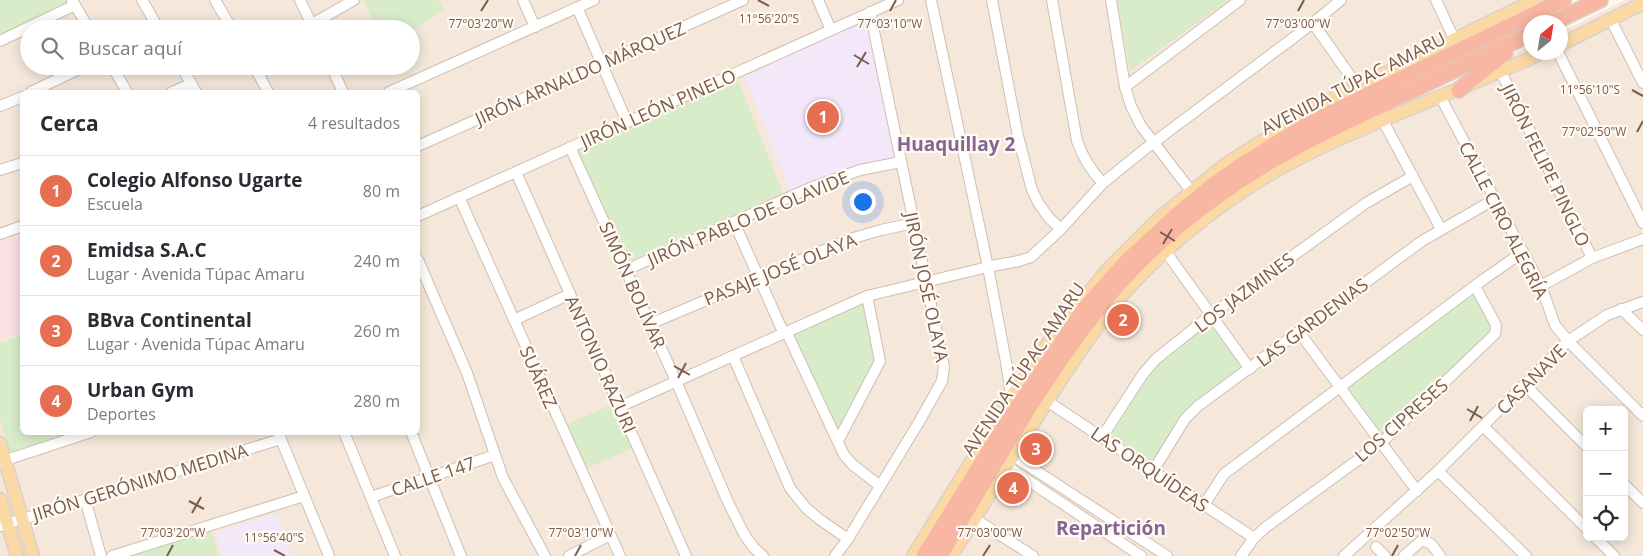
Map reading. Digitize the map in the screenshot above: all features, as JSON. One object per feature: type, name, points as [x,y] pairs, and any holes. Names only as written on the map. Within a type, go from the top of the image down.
[{"type":"highway","name":"AVENIDA TÚPAC AMARU","points":[[940,556],[1005,460],[1008,412],[1106,282],[1144,244],[1213,185],[1259,153],[1306,125],[1563,0]]},
{"type":"highway","points":[[1568,15],[1600,0]]},
{"type":"highway","name":"AVENIDA TÚPAC AMARU","points":[[924,556],[1005,436],[1112,293],[1153,251],[1204,207],[1262,166],[1300,145],[1523,37]]},
{"type":"highway","points":[[1459,90],[1523,39]]},
{"type":"main road","name":"AVENIDA TÚPAC AMARU","points":[[913,556],[1008,412],[1012,396],[1049,342],[1092,286],[1142,234],[1191,191],[1242,153],[1318,106],[1454,39],[1519,3],[1535,0]]},
{"type":"main road","points":[[1568,41],[1643,3]]},
{"type":"main road","name":"AVENIDA TÚPAC AMARU","points":[[951,556],[975,518],[1005,460],[1083,347],[1123,294],[1166,252],[1208,216],[1260,180],[1313,151],[1526,60]]},
{"type":"main road","points":[[0,443],[3,461],[33,556]]},
{"type":"main road","points":[[0,498],[4,525],[16,556]]},
{"type":"street","points":[[142,0],[154,20]]},
{"type":"street","points":[[215,0],[227,20]]},
{"type":"street","points":[[300,0],[310,20]]},
{"type":"street","points":[[322,20],[354,0]]},
{"type":"street","points":[[523,0],[535,27]]},
{"type":"street","points":[[393,90],[594,0]]},
{"type":"street","name":"JIRÓN ARNALDO MÁRQUEZ","points":[[420,145],[601,62],[743,0]]},
{"type":"street","points":[[818,0],[831,30]]},
{"type":"street","name":"JIRÓN LEÓN PINELO","points":[[420,215],[831,30],[871,17],[898,0]]},
{"type":"street","points":[[931,0],[988,267],[1012,396]]},
{"type":"street","points":[[992,0],[1018,136],[1032,190],[1049,218],[1061,229]]},
{"type":"street","points":[[1052,0],[1077,141],[1083,158],[1092,172],[1103,183]]},
{"type":"street","points":[[1111,0],[1125,87],[1131,106],[1141,126],[1191,191]]},
{"type":"street","points":[[1125,87],[1240,0]]},
{"type":"street","points":[[619,407],[866,296],[1019,261],[1031,256],[1061,229],[1103,183],[1341,0]]},
{"type":"street","points":[[1436,0],[1454,39]]},
{"type":"street","points":[[40,20],[74,2],[84,20]]},
{"type":"street","points":[[577,7],[627,122]]},
{"type":"street","name":"JIRÓN JOSÉ OLAYA","points":[[835,556],[848,539],[942,381],[944,368],[871,17]]},
{"type":"street","points":[[1611,20],[1640,70],[1643,83]]},
{"type":"street","points":[[1313,23],[1358,87]]},
{"type":"street","points":[[0,41],[20,30]]},
{"type":"street","points":[[1562,60],[1643,223]]},
{"type":"street","name":"JIRÓN FELIPE PINGLO","points":[[1500,72],[1592,258]]},
{"type":"street","points":[[35,90],[66,75]]},
{"type":"street","points":[[117,75],[126,90]]},
{"type":"street","points":[[186,75],[194,88]]},
{"type":"street","points":[[259,75],[267,90]]},
{"type":"street","points":[[335,75],[342,90]]},
{"type":"street","points":[[0,106],[20,98]]},
{"type":"street","name":"CALLE CIRO ALEGRÍA","points":[[1441,98],[1541,286],[1555,325],[1568,341],[1643,416]]},
{"type":"street","points":[[1383,121],[1441,229]]},
{"type":"street","name":"SIMÓN BOLÍVAR","points":[[570,147],[740,526],[754,548],[762,556]]},
{"type":"street","name":"JIRÓN PABLO DE OLAVIDE","points":[[626,270],[810,188],[860,170],[901,162]]},
{"type":"street","points":[[0,170],[20,164]]},
{"type":"street","name":"ANTONIO RAZURI","points":[[516,172],[686,556]]},
{"type":"street","name":"LOS JAZMINES","points":[[1102,437],[1149,366],[1211,315],[1366,203],[1412,176]]},
{"type":"street","name":"SUÁREZ","points":[[459,197],[620,556]]},
{"type":"street","name":"LAS GARDENIAS","points":[[1153,471],[1189,413],[1422,241],[1495,199]]},
{"type":"street","points":[[734,222],[758,277],[844,455],[853,465],[880,486]]},
{"type":"street","name":"PASAJE JOSÉ OLAYA","points":[[650,324],[850,239],[914,223]]},
{"type":"street","points":[[0,232],[20,227]]},
{"type":"street","points":[[1541,286],[1592,258],[1643,239]]},
{"type":"street","points":[[1166,252],[1250,369]]},
{"type":"street","points":[[1204,505],[1224,474],[1522,252]]},
{"type":"street","points":[[420,265],[467,373],[503,478],[545,556]]},
{"type":"street","name":"LOS CIPRESES","points":[[1241,556],[1254,538],[1266,527],[1381,442],[1495,334],[1496,325],[1475,286]]},
{"type":"street","points":[[514,320],[570,294]]},
{"type":"street","points":[[838,441],[880,361],[866,296]]},
{"type":"street","name":"CASANAVE","points":[[1344,556],[1438,471],[1568,341],[1608,315],[1643,302]]},
{"type":"street","points":[[1621,309],[1643,330]]},
{"type":"street","points":[[1299,332],[1417,490]]},
{"type":"street","points":[[733,356],[790,488],[812,513],[848,539]]},
{"type":"street","points":[[1006,362],[1008,412]]},
{"type":"street","points":[[1525,385],[1583,443]]},
{"type":"street","name":"LAS ORQUÍDEAS","points":[[1047,401],[1254,538]]},
{"type":"street","points":[[1483,426],[1583,525]]},
{"type":"street","points":[[3,461],[82,435]]},
{"type":"street","points":[[345,435],[395,556]]},
{"type":"street","points":[[412,435],[461,556]]},
{"type":"street","points":[[280,436],[329,556]]},
{"type":"street","name":"JIRÓN GERÓNIMO MEDINA","points":[[4,525],[280,436]]},
{"type":"street","name":"CALLE 147","points":[[371,498],[495,455]]},
{"type":"street","points":[[1005,460],[1141,556]]},
{"type":"street","points":[[1005,460],[1167,556]]},
{"type":"street","points":[[1438,471],[1526,556]]},
{"type":"street","points":[[1628,488],[1643,503]]},
{"type":"street","points":[[112,556],[304,496]]},
{"type":"street","points":[[84,500],[101,556]]},
{"type":"street","points":[[975,518],[1033,556]]},
{"type":"street","points":[[569,556],[610,535]]},
{"type":"street","points":[[1404,556],[1421,540],[1426,540],[1440,556]]},
{"type":"street","points":[[1599,541],[1614,556]]},
{"type":"street","points":[[1376,547],[1385,556]]},
{"type":"shaded area","points":[[0,0],[1550,0],[1331,104],[1184,202],[919,556],[0,556]]},
{"type":"shaded area","points":[[1625,0],[1643,0],[1643,556],[948,556],[1028,424],[1168,246],[1331,139],[1523,49],[1523,60],[1568,60],[1568,28]]},
{"type":"shaded area","points":[[865,21],[895,157],[857,165],[790,191],[745,77]]},
{"type":"shaded area","points":[[20,233],[20,332],[0,338],[0,238]]},
{"type":"shaded area","points":[[277,514],[291,556],[222,556],[216,532]]},
{"type":"green space","points":[[0,0],[66,0],[68,4],[35,20],[20,20],[20,27],[0,37]]},
{"type":"green space","points":[[364,0],[438,0],[444,10],[420,25],[420,20],[373,20]]},
{"type":"green space","points":[[1117,0],[1229,0],[1130,71]]},
{"type":"green space","points":[[738,80],[783,193],[628,262],[576,149]]},
{"type":"green space","points":[[1473,292],[1492,326],[1491,334],[1381,436],[1346,389]]},
{"type":"green space","points":[[864,302],[877,358],[837,434],[791,334]]},
{"type":"green space","points":[[1212,322],[1244,367],[1194,403],[1181,416],[1152,464],[1111,435],[1158,365]]},
{"type":"green space","points":[[20,336],[20,435],[65,435],[10,452],[0,419],[0,343]]},
{"type":"green space","points":[[613,404],[633,448],[585,469],[565,425]]},
{"type":"green space","points":[[211,530],[219,556],[130,556],[130,555]]},
{"type":"place","name":"Colegio Alfonso Ugarte","points":[[823,117]]},
{"type":"place","name":"Emidsa S.A.C","points":[[1123,320]]},
{"type":"place","name":"BBva Continental","points":[[1036,449]]},
{"type":"place","name":"Urban Gym","points":[[1013,488]]},
{"type":"district","name":"Huaquillay 2","points":[[956,144]]},
{"type":"district","name":"Repartición","points":[[1111,528]]}]
